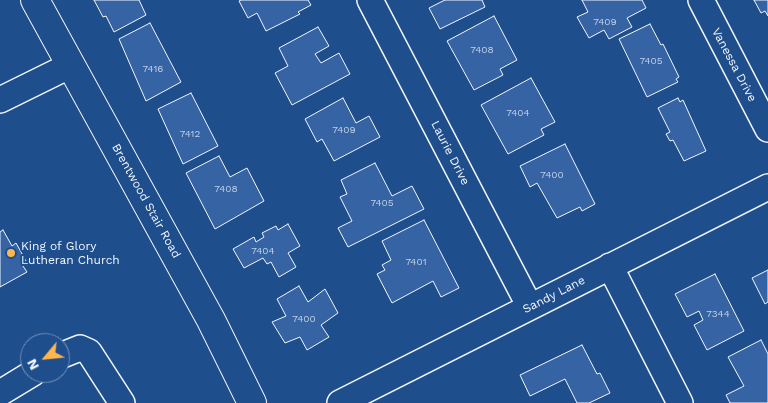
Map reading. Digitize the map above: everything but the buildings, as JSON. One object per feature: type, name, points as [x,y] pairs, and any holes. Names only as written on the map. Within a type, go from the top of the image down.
[{"type":"main road","name":"Brentwood Stair Road","points":[[35,0],[211,320],[252,403]]},
{"type":"street","name":"Laurie Drive","points":[[370,0],[530,307]]},
{"type":"street","name":"Vanessa Drive","points":[[700,0],[768,129]]},
{"type":"street","points":[[0,100],[71,66]]},
{"type":"street","name":"Sandy Lane","points":[[340,403],[768,186]]},
{"type":"street","points":[[610,266],[680,403]]},
{"type":"street","points":[[70,351],[80,348],[90,352],[122,403]]},
{"type":"street","points":[[0,393],[20,381]]},
{"type":"place","name":"King of Glory Lutheran Church","points":[[11,253]]}]
